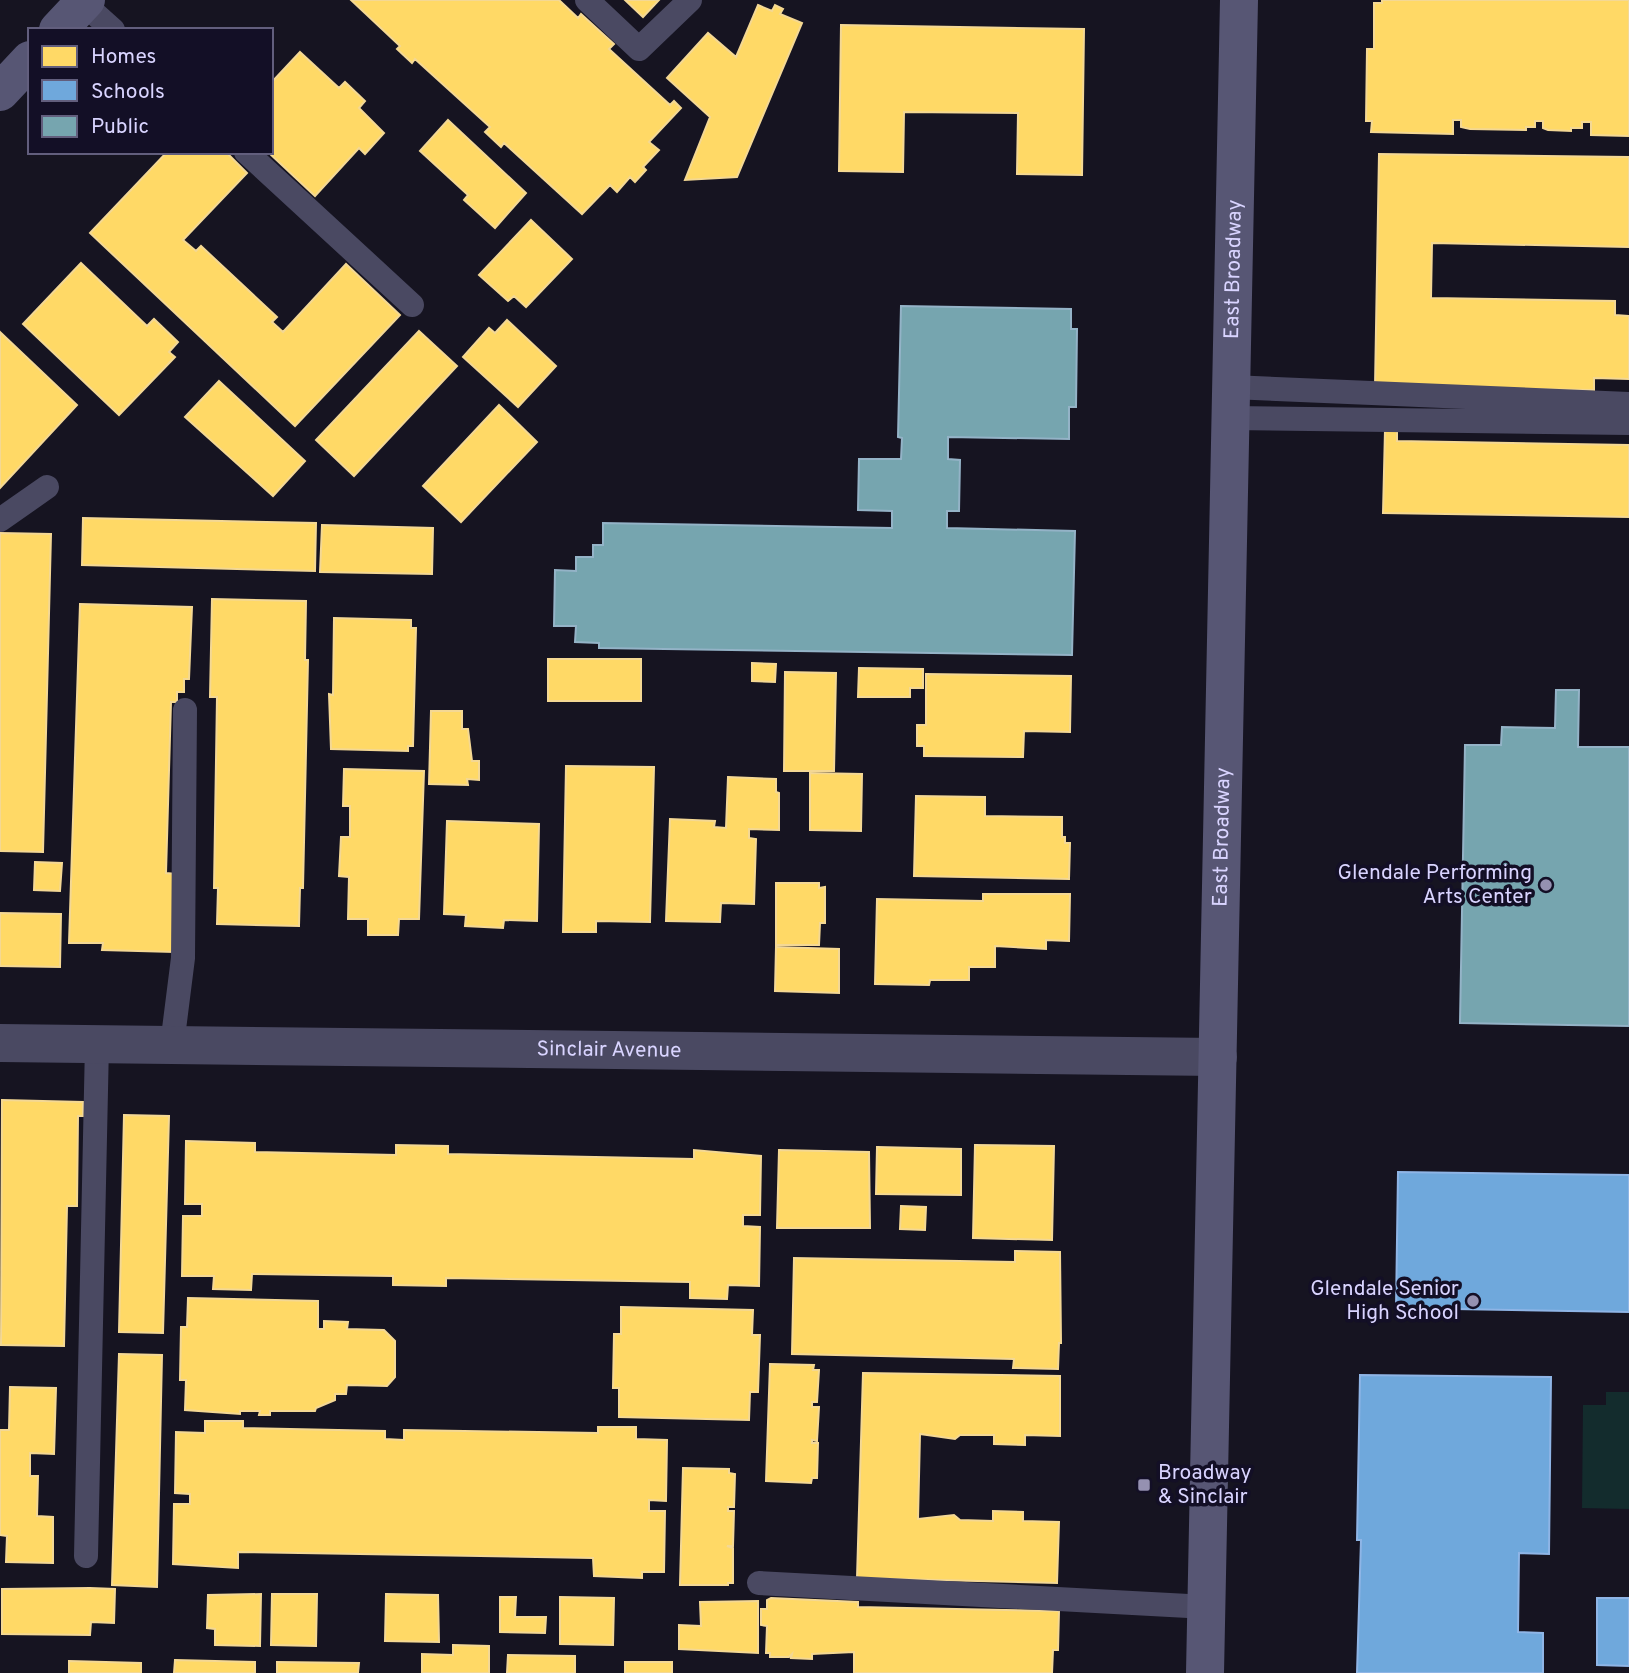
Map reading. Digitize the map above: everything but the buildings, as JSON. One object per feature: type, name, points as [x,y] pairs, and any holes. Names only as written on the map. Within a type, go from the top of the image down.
[{"type":"main road","name":"East Broadway","points":[[1205,1673],[1239,0]]},
{"type":"main road","points":[[0,92],[28,62]]},
{"type":"street","name":"Sinclair Avenue","points":[[0,1043],[1218,1057]]},
{"type":"lane","points":[[587,0],[639,49],[690,0]]},
{"type":"lane","points":[[76,11],[109,28]]},
{"type":"lane","points":[[248,154],[412,305]]},
{"type":"lane","points":[[1231,402],[1629,404]]},
{"type":"lane","points":[[1231,402],[1629,423]]},
{"type":"lane","points":[[0,520],[47,487]]},
{"type":"lane","points":[[172,1045],[183,958],[184,710]]},
{"type":"lane","points":[[86,1556],[97,1044]]},
{"type":"lane","points":[[759,1583],[1207,1607]]},
{"type":"green space","points":[[1606,1392],[1629,1392],[1629,1509],[1582,1508],[1583,1405],[1606,1405]]},
{"type":"place","name":"Glendale Performing Arts Center","points":[[1546,885]]},
{"type":"place","name":"Glendale Senior High School","points":[[1473,1301]]},
{"type":"place","name":"Broadway & Sinclair","points":[[1144,1485]]}]
